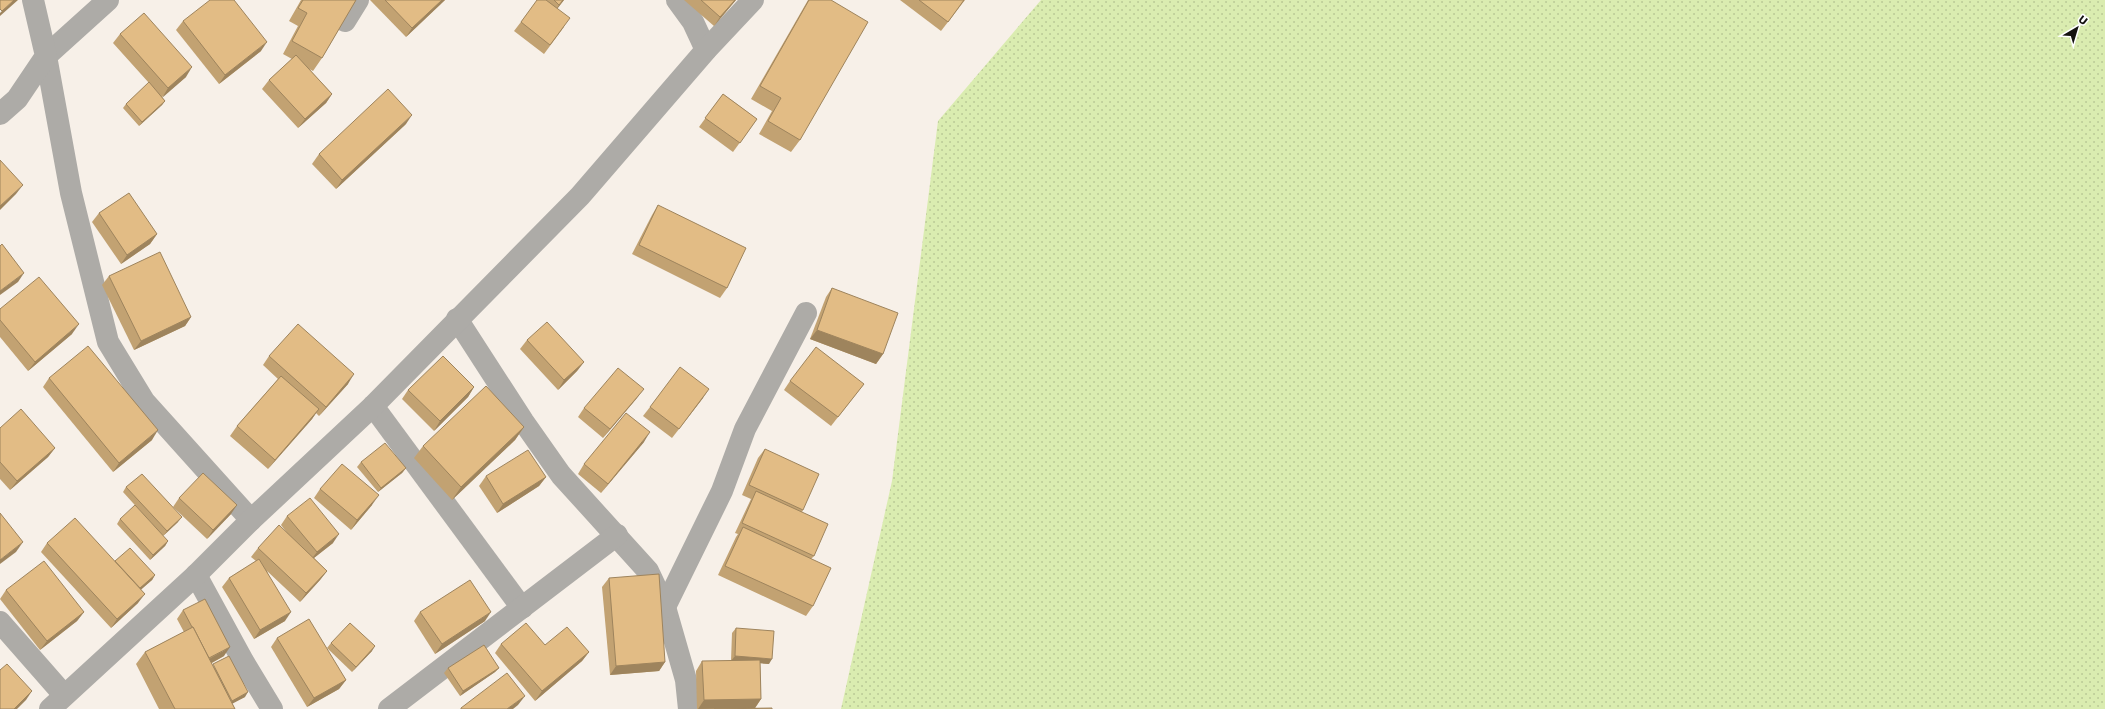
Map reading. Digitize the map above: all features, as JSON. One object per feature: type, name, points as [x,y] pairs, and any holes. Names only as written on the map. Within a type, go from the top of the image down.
[{"type":"street","points":[[33,0],[46,56],[71,193],[108,342],[144,401],[251,520]]},
{"type":"street","points":[[0,114],[17,99],[46,56],[108,0]]},
{"type":"street","points":[[345,21],[358,0]]},
{"type":"street","points":[[677,0],[693,22],[706,50]]},
{"type":"street","points":[[0,622],[57,702],[196,575],[251,520],[373,406],[457,319],[580,196],[706,50],[753,0]]},
{"type":"street","points":[[665,607],[722,490],[745,429],[806,313]]},
{"type":"street","points":[[457,319],[523,421],[561,475],[617,535],[648,571],[665,607],[686,680],[689,709]]},
{"type":"street","points":[[373,406],[522,608]]},
{"type":"street","points":[[393,708],[617,535]]},
{"type":"street","points":[[196,575],[243,661],[272,709]]},
{"type":"green space","points":[[1041,0],[2105,0],[2105,709],[841,709],[892,481],[938,121]]},
{"type":"building","points":[[0,0],[14,0],[2,11],[0,9]]},
{"type":"building","points":[[210,0],[234,0],[267,42],[225,75],[183,21]]},
{"type":"building","points":[[303,0],[356,0],[322,58],[292,41],[307,13],[298,8]]},
{"type":"building","points":[[385,0],[442,0],[412,28]]},
{"type":"building","points":[[537,0],[546,0],[570,18],[550,45],[521,22]]},
{"type":"building","points":[[554,0],[563,0],[559,5]]},
{"type":"building","points":[[701,0],[735,0],[720,17]]},
{"type":"building","points":[[809,0],[831,0],[868,22],[800,140],[768,121],[781,98],[760,86]]},
{"type":"building","points":[[919,0],[964,0],[948,22]]},
{"type":"building","points":[[144,13],[192,67],[168,88],[120,34]]},
{"type":"building","points":[[296,55],[332,94],[305,119],[269,80]]},
{"type":"building","points":[[149,82],[165,101],[142,122],[126,104]]},
{"type":"building","points":[[388,89],[412,115],[342,180],[319,154]]},
{"type":"building","points":[[723,94],[757,119],[740,143],[705,118]]},
{"type":"building","points":[[0,160],[23,185],[0,206]]},
{"type":"building","points":[[129,193],[157,234],[127,255],[99,213]]},
{"type":"building","points":[[658,205],[746,248],[727,288],[639,245]]},
{"type":"building","points":[[2,244],[24,273],[0,291],[0,246]]},
{"type":"building","points":[[160,252],[191,317],[141,341],[109,276]]},
{"type":"building","points":[[39,277],[79,324],[35,362],[0,320],[0,309]]},
{"type":"building","points":[[832,288],[898,313],[883,354],[817,330]]},
{"type":"building","points":[[547,322],[584,362],[564,380],[527,340]]},
{"type":"building","points":[[298,324],[354,374],[326,407],[269,356]]},
{"type":"building","points":[[88,346],[158,430],[119,463],[49,378]]},
{"type":"building","points":[[816,347],[864,384],[838,417],[790,381]]},
{"type":"building","points":[[443,356],[474,387],[440,421],[408,390]]},
{"type":"building","points":[[680,367],[709,389],[679,429],[650,407]]},
{"type":"building","points":[[618,368],[644,389],[610,429],[584,408]]},
{"type":"building","points":[[281,376],[319,409],[275,460],[237,426]]},
{"type":"building","points":[[486,386],[524,427],[461,487],[423,446]]},
{"type":"building","points":[[21,409],[55,448],[17,481],[0,462],[0,428]]},
{"type":"building","points":[[626,413],[650,432],[608,484],[584,464]]},
{"type":"building","points":[[385,443],[406,468],[381,488],[361,462]]},
{"type":"building","points":[[765,449],[819,474],[803,510],[749,485]]},
{"type":"building","points":[[528,450],[546,477],[503,504],[486,476]]},
{"type":"building","points":[[342,464],[379,495],[357,520],[320,489]]},
{"type":"building","points":[[203,473],[237,505],[213,530],[179,498]]},
{"type":"building","points":[[142,474],[182,517],[167,531],[126,487]]},
{"type":"building","points":[[756,491],[828,524],[814,556],[742,523]]},
{"type":"building","points":[[310,498],[339,534],[317,552],[287,516]]},
{"type":"building","points":[[135,505],[168,541],[153,555],[120,519]]},
{"type":"building","points":[[0,513],[23,542],[0,560]]},
{"type":"building","points":[[75,518],[145,594],[117,619],[47,543]]},
{"type":"building","points":[[279,525],[327,571],[306,593],[258,548]]},
{"type":"building","points":[[743,527],[831,568],[813,606],[725,566]]},
{"type":"building","points":[[130,548],[155,575],[140,588],[115,561]]},
{"type":"building","points":[[259,559],[291,612],[260,630],[229,578]]},
{"type":"building","points":[[44,561],[84,612],[47,641],[6,590]]},
{"type":"building","points":[[659,574],[665,662],[616,666],[609,578]]},
{"type":"building","points":[[470,580],[491,612],[442,644],[420,612]]},
{"type":"building","points":[[205,599],[230,647],[209,658],[183,610]]},
{"type":"building","points":[[309,619],[346,680],[314,698],[277,638]]},
{"type":"building","points":[[350,623],[375,646],[356,667],[331,643]]},
{"type":"building","points":[[526,623],[545,645],[567,627],[589,652],[542,691],[501,644]]},
{"type":"building","points":[[193,627],[235,709],[175,709],[145,652]]},
{"type":"building","points":[[736,628],[774,631],[772,659],[735,656]]},
{"type":"building","points":[[484,645],[499,668],[463,691],[448,668]]},
{"type":"building","points":[[229,656],[248,692],[232,701],[213,664]]},
{"type":"building","points":[[760,660],[761,699],[704,700],[702,661]]},
{"type":"building","points":[[7,664],[32,691],[14,709],[0,709],[0,670]]},
{"type":"building","points":[[507,673],[525,696],[507,709],[461,709],[461,708]]},
{"type":"building","points":[[772,708],[772,709],[714,709]]}]
